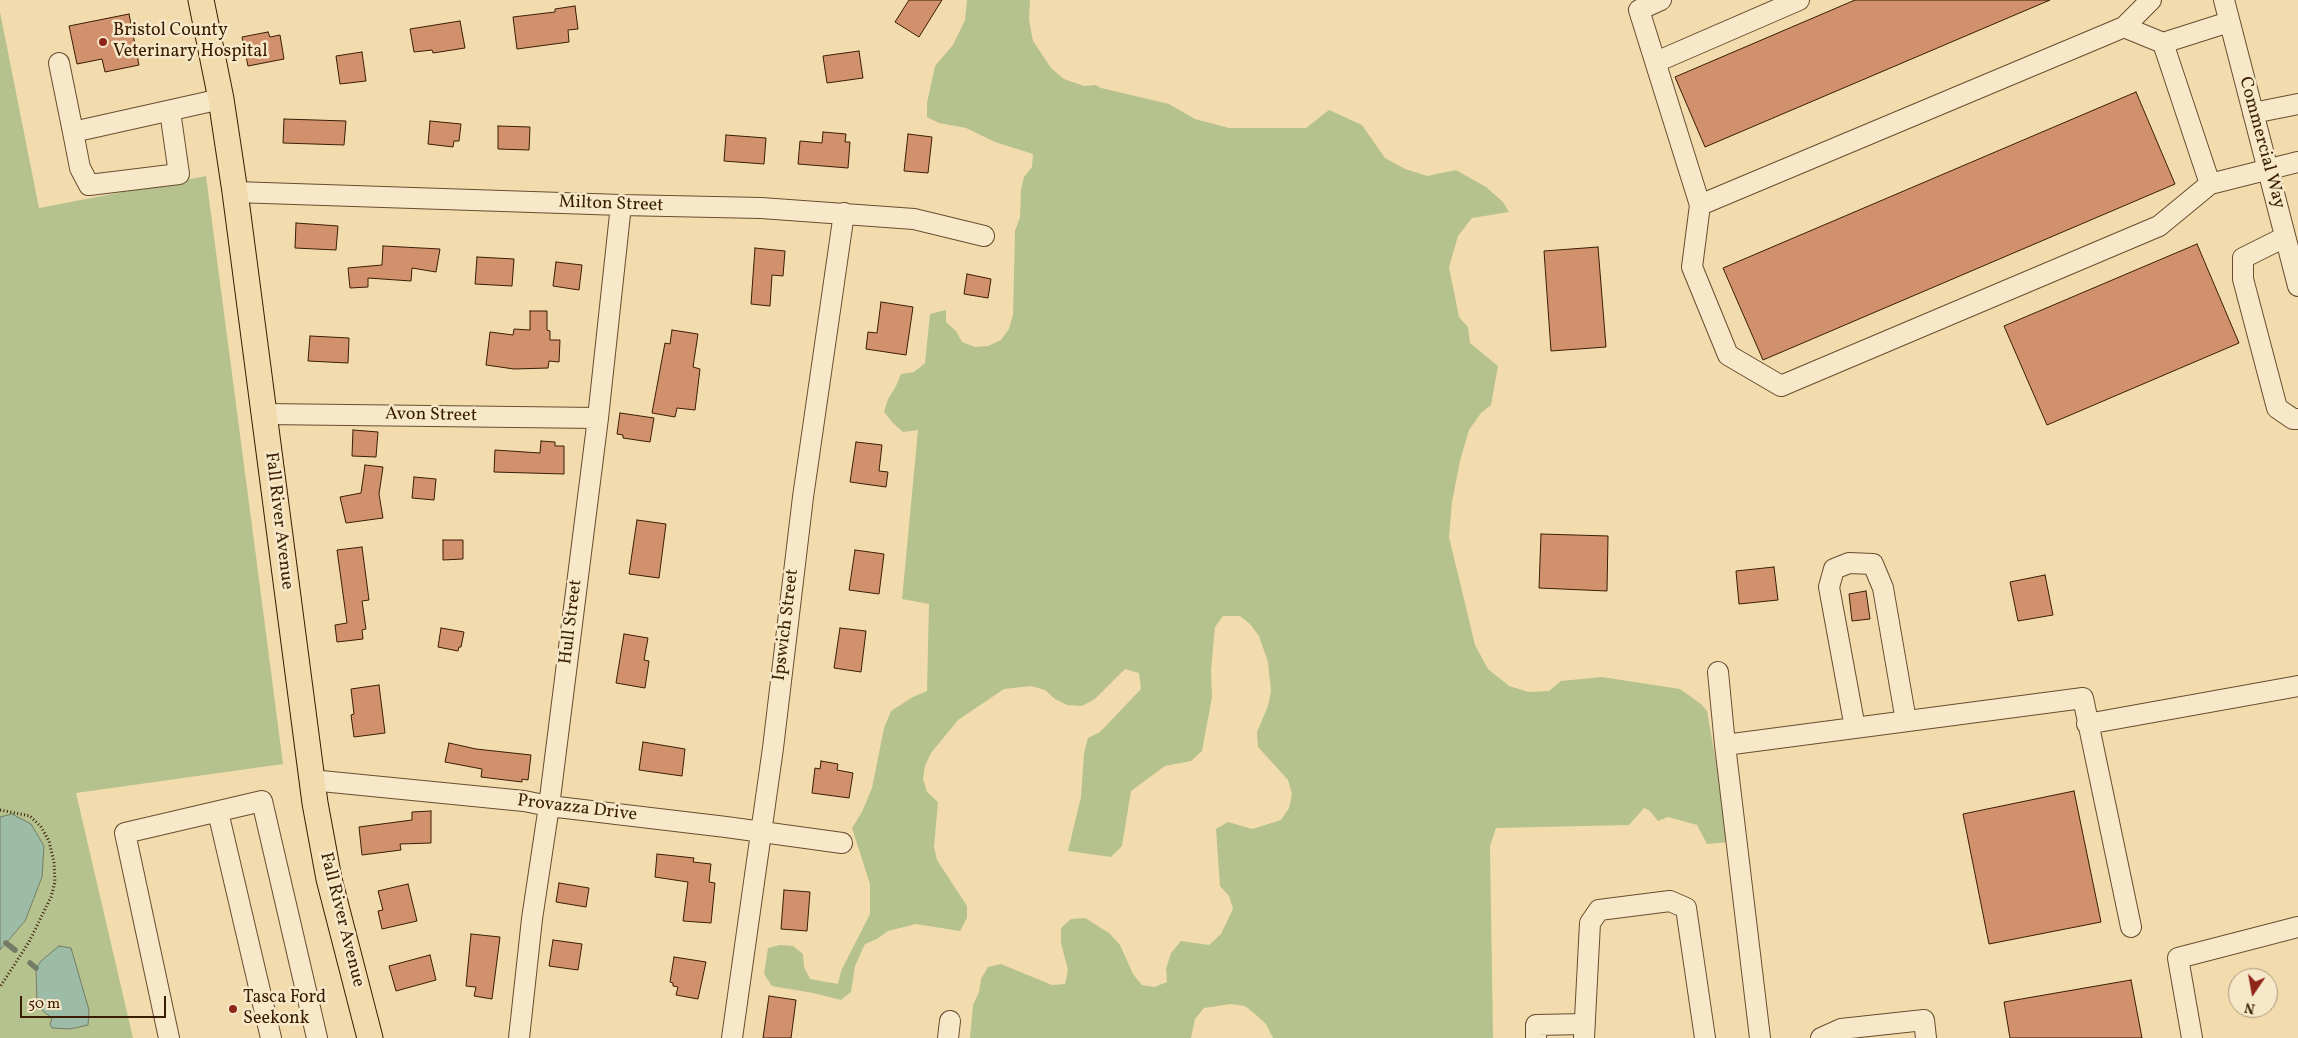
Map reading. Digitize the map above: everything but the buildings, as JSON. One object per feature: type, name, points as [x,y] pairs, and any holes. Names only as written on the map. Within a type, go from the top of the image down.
[{"type":"main road","name":"Fall River Avenue","points":[[201,0],[221,99],[235,192],[311,780],[328,879],[370,1038]]},
{"type":"street","points":[[1661,0],[1639,10],[1700,205],[1692,267],[1728,354],[1781,386],[2160,226],[2210,184],[2298,162]]},
{"type":"street","points":[[1656,62],[1800,0]]},
{"type":"street","points":[[1700,205],[2124,27],[2151,0]]},
{"type":"street","points":[[2163,43],[2228,6]]},
{"type":"street","name":"Commercial Way","points":[[2228,6],[2253,113],[2297,278]]},
{"type":"street","points":[[2124,27],[2163,43],[2210,184]]},
{"type":"street","points":[[59,63],[80,168],[89,185],[179,174],[170,111]]},
{"type":"street","points":[[74,132],[221,99]]},
{"type":"street","points":[[2253,113],[2298,104]]},
{"type":"street","name":"Milton Street","points":[[235,192],[761,208],[914,219],[984,236]]},
{"type":"street","name":"Hull Street","points":[[519,1038],[532,919],[549,806],[598,418],[621,205]]},
{"type":"street","name":"Ipswich Street","points":[[732,1038],[773,748],[797,543],[844,213]]},
{"type":"street","points":[[2285,237],[2243,258],[2243,279],[2277,408],[2293,419],[2298,418]]},
{"type":"street","name":"Avon Street","points":[[264,414],[598,418]]},
{"type":"street","points":[[1855,728],[1829,587],[1834,569],[1849,563],[1873,564],[1883,588],[1906,721]]},
{"type":"street","points":[[1718,672],[1760,1038]]},
{"type":"street","points":[[2087,724],[2298,686]]},
{"type":"street","points":[[1725,745],[2083,698],[2131,927]]},
{"type":"street","name":"Provazza Drive","points":[[311,780],[524,801],[549,806],[842,843]]},
{"type":"street","points":[[169,1038],[125,833],[262,801],[317,1038]]},
{"type":"street","points":[[218,812],[271,1038]]},
{"type":"street","points":[[1536,1038],[1536,1025],[1584,1031],[1590,923],[1599,910],[1670,901],[1686,908],[1701,1038]]},
{"type":"street","points":[[2192,1038],[2178,958],[2298,927]]},
{"type":"street","points":[[1821,1038],[1841,1029],[1924,1020],[1926,1038]]},
{"type":"path","points":[[0,810],[30,816],[41,827],[49,841],[54,862],[55,882],[51,897],[29,942],[0,987]]},
{"type":"green space","points":[[967,0],[1030,0],[1029,20],[1033,41],[1051,68],[1064,79],[1084,86],[1096,85],[1101,88],[1169,104],[1195,119],[1229,128],[1306,128],[1329,110],[1362,125],[1385,158],[1405,169],[1427,176],[1456,170],[1486,187],[1503,202],[1509,212],[1472,218],[1458,236],[1449,267],[1459,317],[1468,327],[1470,343],[1498,366],[1491,405],[1481,413],[1469,430],[1460,461],[1452,502],[1449,537],[1475,645],[1488,669],[1509,686],[1529,692],[1549,691],[1561,681],[1602,677],[1680,689],[1701,704],[1707,711],[1730,842],[1707,844],[1697,825],[1668,817],[1658,821],[1650,811],[1644,808],[1629,825],[1496,828],[1490,846],[1493,1038],[1273,1038],[1266,1024],[1255,1014],[1245,1006],[1231,1004],[1204,1008],[1195,1019],[1191,1038],[970,1038],[973,1005],[979,992],[981,979],[988,967],[1001,964],[1052,985],[1065,984],[1068,970],[1061,943],[1061,928],[1071,919],[1085,918],[1109,933],[1120,945],[1133,974],[1142,985],[1154,987],[1167,982],[1166,969],[1171,953],[1181,941],[1209,945],[1221,934],[1233,909],[1229,896],[1220,886],[1216,829],[1228,822],[1252,829],[1281,820],[1289,808],[1292,794],[1288,780],[1258,747],[1257,732],[1268,706],[1271,691],[1268,662],[1259,636],[1250,624],[1240,616],[1223,616],[1215,627],[1211,670],[1212,697],[1202,751],[1191,761],[1165,766],[1131,791],[1122,846],[1111,857],[1068,851],[1081,797],[1084,753],[1088,738],[1100,732],[1141,689],[1139,673],[1125,669],[1095,699],[1082,706],[1067,705],[1055,699],[1045,690],[1031,686],[1004,689],[958,720],[931,753],[925,766],[923,779],[927,792],[938,802],[934,847],[937,860],[967,906],[967,918],[960,931],[916,924],[888,931],[877,939],[865,944],[855,966],[851,992],[841,1000],[772,986],[764,974],[768,948],[780,945],[793,946],[803,954],[804,967],[810,979],[838,984],[841,971],[870,914],[870,884],[852,828],[862,812],[872,788],[884,728],[891,711],[913,697],[927,691],[929,604],[902,599],[918,430],[903,432],[893,423],[884,412],[888,399],[901,374],[914,372],[925,363],[930,314],[946,310],[946,322],[956,331],[962,342],[975,347],[988,346],[1001,340],[1009,329],[1013,315],[1015,231],[1020,217],[1021,190],[1024,177],[1032,167],[1033,154],[995,142],[966,128],[939,123],[927,117],[927,103],[935,66],[953,45],[965,20]]},
{"type":"green space","points":[[0,12],[39,208],[206,176],[283,764],[76,793],[133,1038],[0,1038],[0,950],[25,921],[42,877],[12,814],[0,817]]},
{"type":"shaded area","points":[[12,814],[31,824],[44,846],[42,877],[25,921],[0,950],[0,817]]},
{"type":"shaded area","points":[[59,946],[71,948],[89,1010],[88,1025],[70,1029],[52,1028],[50,1024],[52,1018],[37,1003],[36,968],[41,961]]},
{"type":"waterway","points":[[6,943],[15,950]]},
{"type":"waterway","points":[[30,963],[36,968]]},
{"type":"place","name":"Bristol County Veterinary Hospital","points":[[103,42]]},
{"type":"place","name":"Tasca Ford Seekonk","points":[[233,1009]]}]
